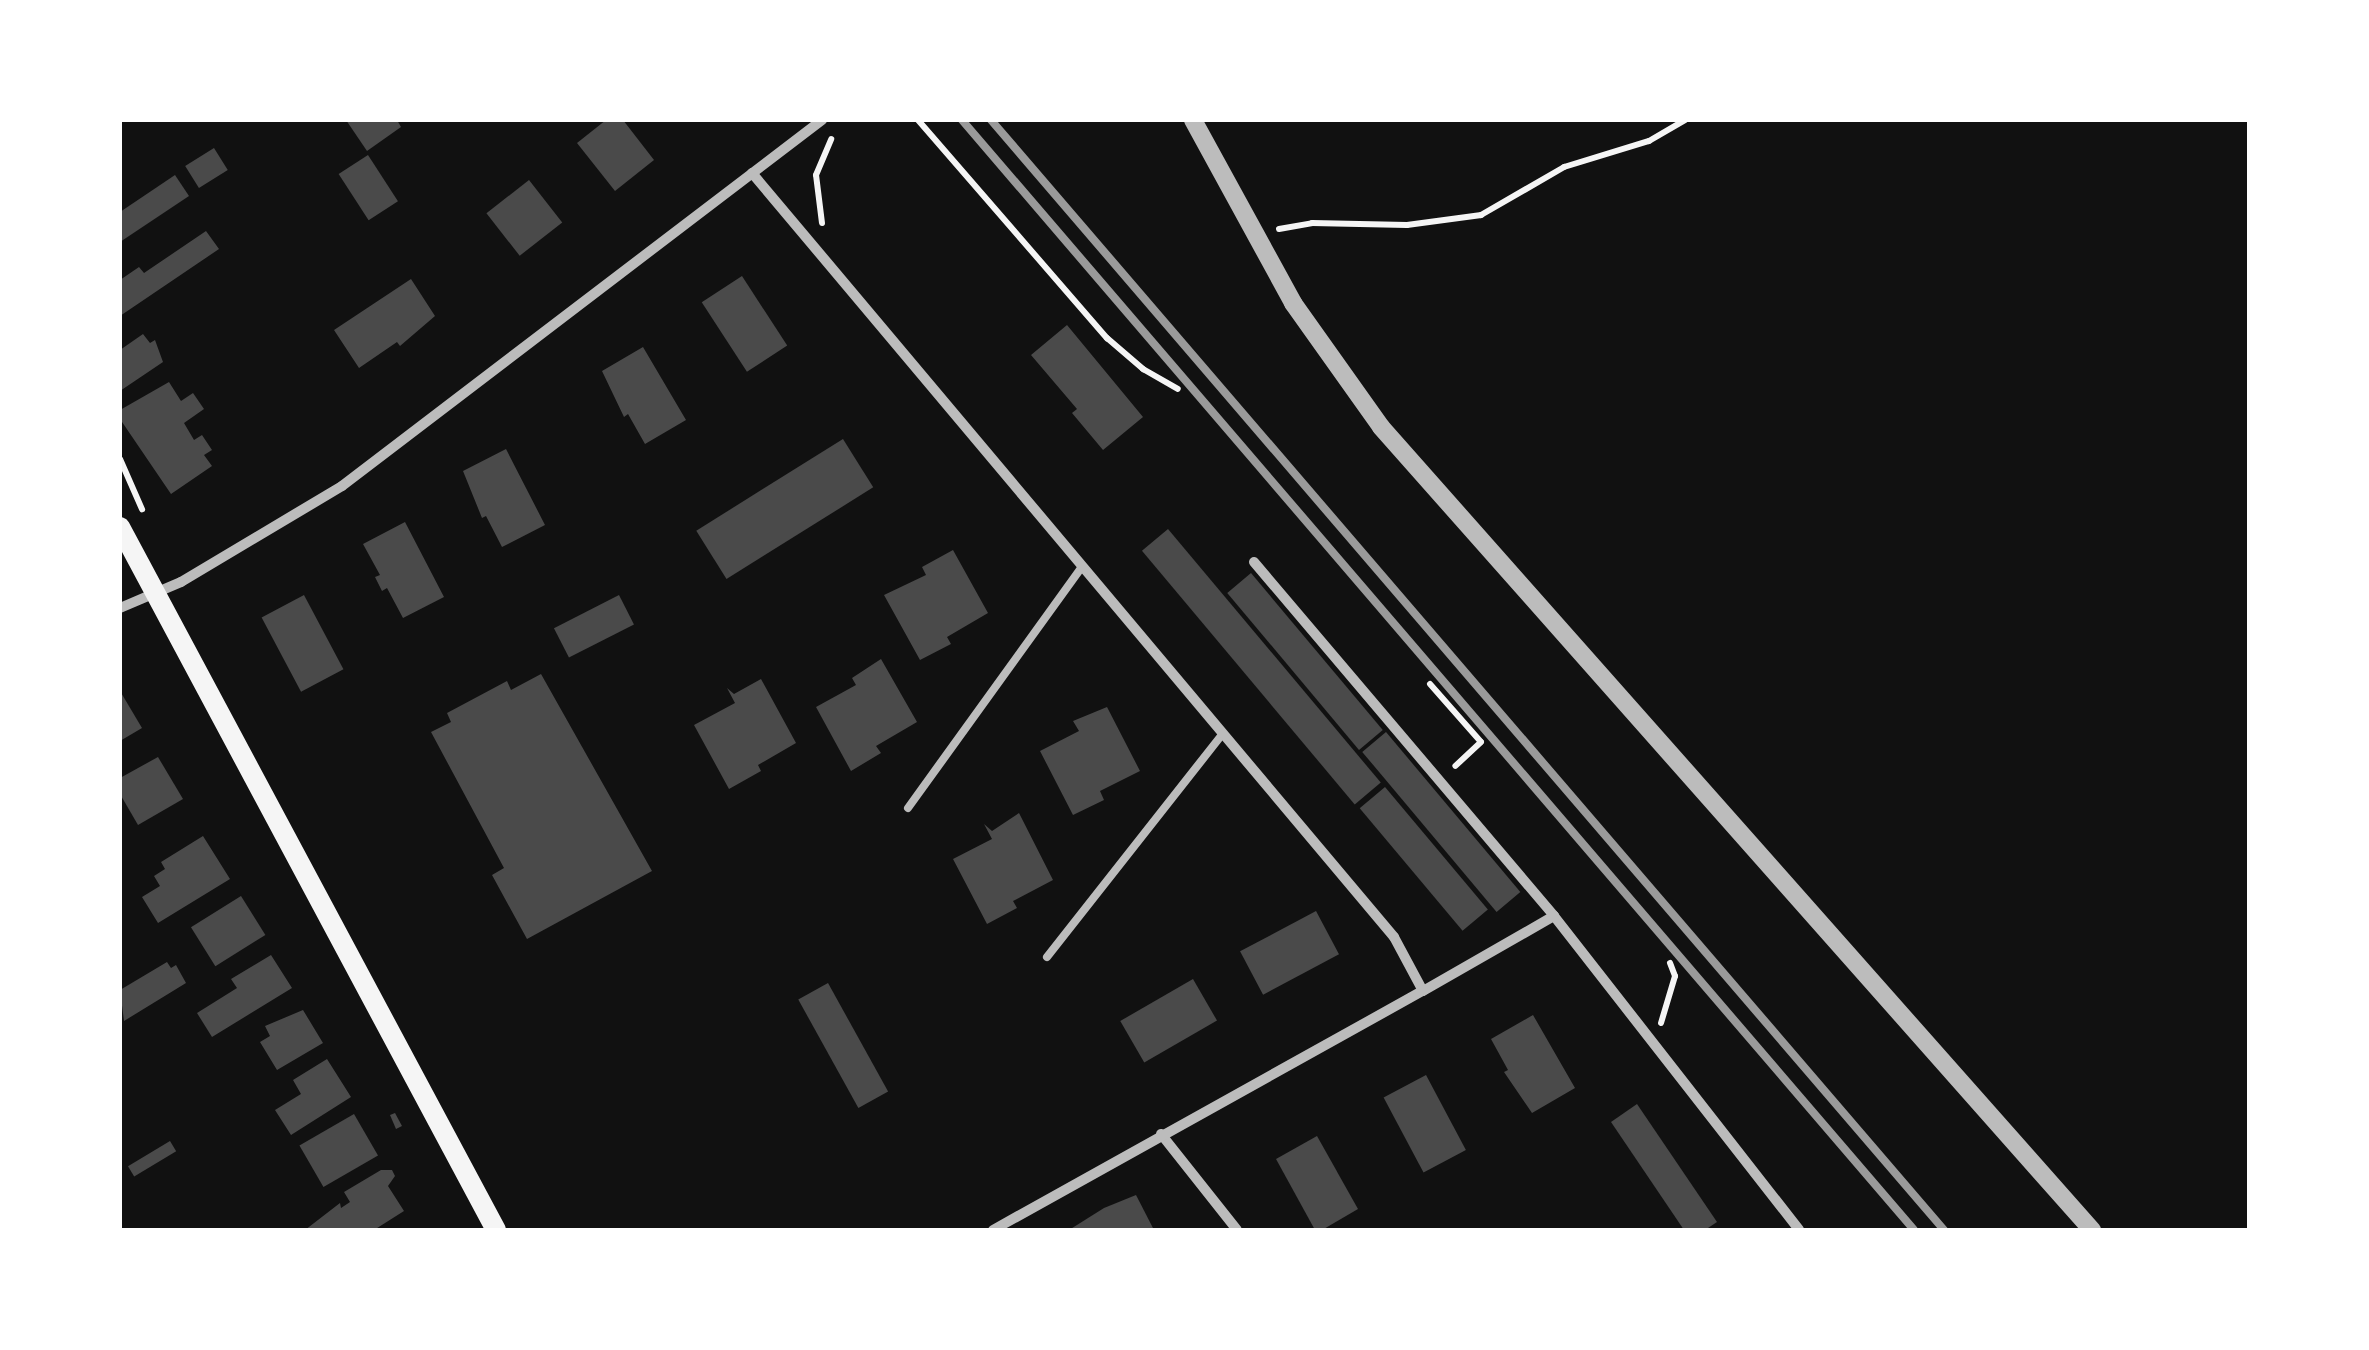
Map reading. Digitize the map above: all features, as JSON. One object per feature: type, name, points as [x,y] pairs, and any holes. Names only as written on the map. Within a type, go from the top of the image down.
[{"type":"main road","points":[[120,527],[496,1230]]},
{"type":"street","points":[[120,608],[181,582],[342,486],[822,120]]},
{"type":"street","points":[[1193,120],[1256,241],[1326,351],[1406,457],[2092,1230]]},
{"type":"street","points":[[752,173],[1394,937],[1423,991]]},
{"type":"street","points":[[1254,562],[1554,916],[1792,1227]]},
{"type":"street","points":[[992,1230],[1554,916]]},
{"type":"street","points":[[1161,1134],[1237,1230]]},
{"type":"lane","points":[[908,808],[1082,568]]},
{"type":"lane","points":[[1047,957],[1222,734]]},
{"type":"path","points":[[827,264],[816,175],[839,120]]},
{"type":"path","points":[[918,120],[1107,338],[1142,369],[1178,389]]},
{"type":"path","points":[[1256,241],[1288,225],[1407,225],[1480,214],[1564,167],[1650,141],[1685,120]]},
{"type":"path","points":[[1430,684],[1481,742],[1439,781]]},
{"type":"path","points":[[1654,1043],[1675,976],[1670,964]]},
{"type":"building","points":[[346,120],[397,120],[401,127],[367,151]]},
{"type":"building","points":[[606,120],[623,120],[654,160],[615,191],[577,143]]},
{"type":"building","points":[[214,148],[228,170],[199,188],[185,166]]},
{"type":"building","points":[[368,155],[398,201],[369,220],[339,174]]},
{"type":"building","points":[[175,175],[189,196],[120,242],[120,212]]},
{"type":"building","points":[[529,180],[562,223],[520,256],[486,213]]},
{"type":"building","points":[[206,231],[219,249],[120,316],[120,280],[139,267],[144,273]]},
{"type":"building","points":[[742,276],[787,346],[747,372],[702,302]]},
{"type":"building","points":[[411,279],[435,316],[400,346],[397,342],[359,368],[334,330]]},
{"type":"building","points":[[1067,325],[1143,417],[1103,450],[1072,413],[1077,409],[1031,355]]},
{"type":"building","points":[[143,334],[150,343],[155,340],[163,362],[120,391],[120,350]]},
{"type":"building","points":[[643,347],[686,420],[645,444],[628,414],[624,417],[602,371]]},
{"type":"building","points":[[169,382],[181,401],[193,393],[204,409],[184,423],[194,440],[202,435],[212,450],[204,455],[212,466],[171,494],[120,419],[120,410]]},
{"type":"building","points":[[843,439],[873,487],[726,579],[696,531]]},
{"type":"building","points":[[506,449],[545,525],[502,547],[486,516],[482,518],[463,471]]},
{"type":"building","points":[[405,522],[444,597],[403,618],[387,588],[382,591],[375,577],[380,575],[363,544]]},
{"type":"building","points":[[1168,529],[1381,783],[1355,804],[1142,551]]},
{"type":"building","points":[[953,550],[988,613],[947,637],[951,644],[920,660],[884,595],[926,575],[922,567]]},
{"type":"building","points":[[1251,573],[1383,730],[1359,750],[1227,593]]},
{"type":"building","points":[[304,595],[343,669],[301,692],[262,618]]},
{"type":"building","points":[[619,595],[634,624],[569,658],[554,628]]},
{"type":"building","points":[[881,659],[917,722],[876,746],[881,753],[851,771],[816,707],[856,685],[852,678]]},
{"type":"building","points":[[541,674],[652,871],[527,939],[492,875],[504,868],[431,732],[451,722],[447,713],[507,681],[511,690]]},
{"type":"building","points":[[761,679],[796,743],[758,765],[761,771],[729,789],[694,725],[735,703],[727,688],[734,694]]},
{"type":"building","points":[[120,691],[142,728],[120,741]]},
{"type":"building","points":[[1107,707],[1140,771],[1100,791],[1104,800],[1073,815],[1040,751],[1079,731],[1073,721]]},
{"type":"building","points":[[1386,732],[1520,892],[1497,912],[1362,752]]},
{"type":"building","points":[[158,757],[183,799],[138,825],[120,794],[120,778]]},
{"type":"building","points":[[1385,787],[1488,910],[1463,931],[1360,808]]},
{"type":"building","points":[[1019,813],[1053,880],[1013,901],[1017,908],[987,924],[953,859],[992,839],[984,824],[992,831]]},
{"type":"building","points":[[203,836],[230,879],[158,923],[142,897],[160,886],[154,876],[165,869],[161,862]]},
{"type":"building","points":[[241,896],[265,935],[215,966],[191,927]]},
{"type":"building","points":[[1316,911],[1339,954],[1263,995],[1240,951]]},
{"type":"building","points":[[271,955],[292,988],[212,1037],[197,1013],[237,988],[231,979]]},
{"type":"building","points":[[167,962],[171,968],[176,965],[186,983],[124,1021],[120,990]]},
{"type":"building","points":[[1193,979],[1217,1021],[1144,1063],[1120,1021]]},
{"type":"building","points":[[828,983],[888,1091],[858,1108],[798,999]]},
{"type":"building","points":[[303,1010],[323,1043],[277,1070],[260,1042],[270,1036],[265,1026]]},
{"type":"building","points":[[1533,1015],[1575,1088],[1532,1113],[1504,1072],[1508,1070],[1491,1039]]},
{"type":"building","points":[[327,1059],[351,1097],[291,1135],[275,1110],[301,1094],[293,1080]]},
{"type":"building","points":[[1426,1075],[1466,1150],[1424,1173],[1384,1098]]},
{"type":"building","points":[[1637,1104],[1717,1222],[1705,1230],[1684,1230],[1611,1122]]},
{"type":"building","points":[[395,1113],[402,1126],[396,1129],[390,1115]]},
{"type":"building","points":[[354,1114],[378,1156],[323,1187],[299,1146]]},
{"type":"building","points":[[1317,1136],[1358,1209],[1322,1230],[1315,1230],[1276,1159]]},
{"type":"building","points":[[170,1141],[176,1151],[134,1177],[128,1166]]},
{"type":"building","points":[[381,1170],[392,1170],[395,1176],[388,1186],[404,1211],[374,1230],[305,1230],[340,1203],[341,1208],[350,1202],[344,1192]]},
{"type":"building","points":[[1136,1195],[1154,1230],[1069,1230],[1104,1208]]},
{"type":"railway","points":[[962,120],[1914,1230]]},
{"type":"railway","points":[[991,120],[1944,1230]]}]
